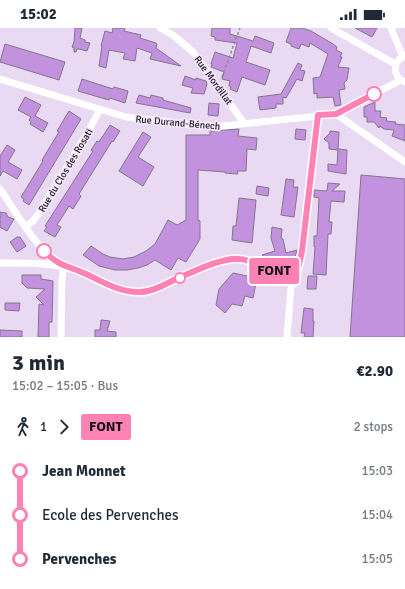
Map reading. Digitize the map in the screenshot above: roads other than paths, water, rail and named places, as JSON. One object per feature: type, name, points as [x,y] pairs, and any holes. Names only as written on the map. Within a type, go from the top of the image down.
[{"type":"street","name":"Rue Mordillat","points":[[160,28],[173,35],[193,52],[219,86],[244,123]]},
{"type":"street","points":[[330,28],[395,64]]},
{"type":"street","points":[[391,28],[404,57],[395,64]]},
{"type":"street","points":[[395,64],[396,75],[403,81]]},
{"type":"street","name":"Rue Durand-Bénech","points":[[0,79],[126,117],[198,125],[223,126],[336,114],[403,81]]},
{"type":"street","name":"Rue du Clos des Rosati","points":[[25,226],[33,221],[39,213],[100,109]]},
{"type":"street","points":[[336,114],[405,162]]},
{"type":"street","points":[[287,337],[291,288],[296,278],[302,251],[318,115]]},
{"type":"street","points":[[0,188],[25,226],[52,260],[80,271],[119,290],[139,292],[158,288],[203,267],[232,259],[246,259],[287,277],[296,278]]},
{"type":"street","points":[[0,263],[64,266]]},
{"type":"street","points":[[61,337],[62,279],[64,266]]}]
